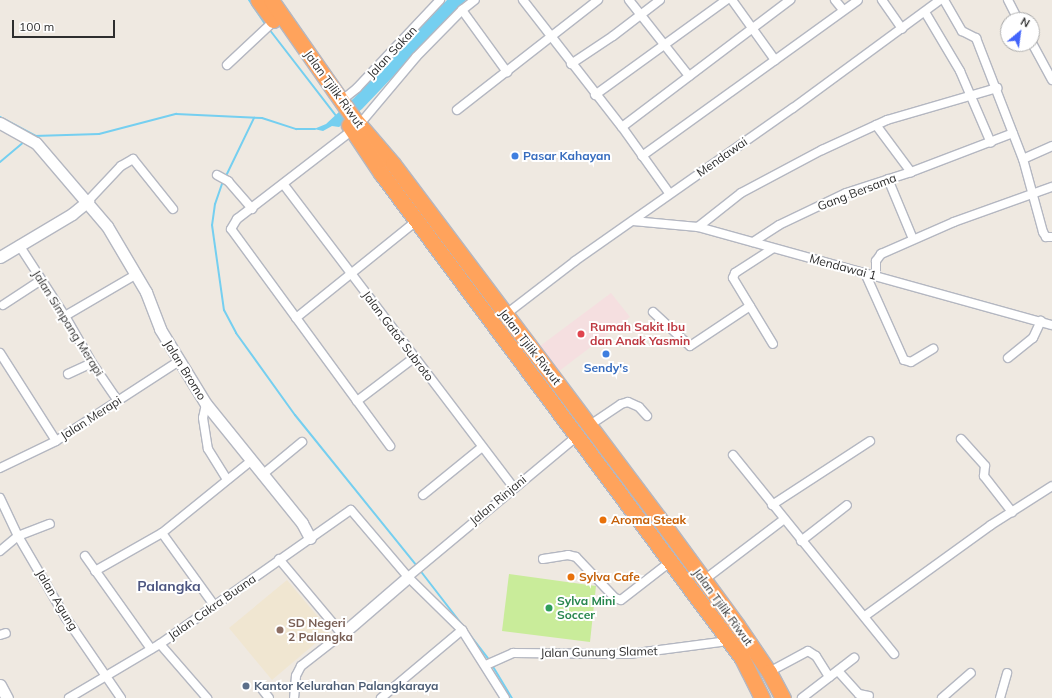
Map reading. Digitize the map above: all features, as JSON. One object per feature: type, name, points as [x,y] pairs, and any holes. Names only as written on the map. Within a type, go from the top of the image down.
[{"type":"highway","name":"Jalan Tjilik Riwut","points":[[258,0],[274,21],[297,45]]},
{"type":"highway","name":"Jalan Tjilik Riwut","points":[[270,0],[297,45],[348,116],[416,221],[742,658],[762,698]]},
{"type":"highway","name":"Jalan Tjilik Riwut","points":[[348,116],[393,164],[505,315],[590,425],[704,580],[769,672],[783,698]]},
{"type":"highway","points":[[645,528],[658,517]]},
{"type":"street","name":"Jalan Sakan","points":[[348,116],[372,73],[440,0]]},
{"type":"street","points":[[390,446],[232,232],[235,221],[284,185],[348,116],[416,57],[462,10],[475,0]]},
{"type":"street","points":[[457,110],[598,0]]},
{"type":"street","points":[[629,0],[689,76]]},
{"type":"street","points":[[571,64],[660,0]]},
{"type":"street","points":[[595,95],[726,0]]},
{"type":"street","points":[[732,0],[775,60]]},
{"type":"street","points":[[622,128],[790,0]]},
{"type":"street","points":[[835,0],[843,10]]},
{"type":"street","points":[[642,156],[858,0]]},
{"type":"street","points":[[882,0],[902,29]]},
{"type":"street","name":"Mendawai","points":[[505,315],[575,261],[902,29],[940,0]]},
{"type":"street","points":[[944,0],[962,31],[975,37],[997,88],[1023,159],[1034,194],[1043,234],[1052,237]]},
{"type":"street","points":[[1008,0],[1014,12]]},
{"type":"street","points":[[527,2],[549,37],[622,128],[669,194]]},
{"type":"street","points":[[462,10],[507,72]]},
{"type":"street","points":[[925,12],[942,39],[972,96],[991,143]]},
{"type":"street","points":[[227,65],[274,21]]},
{"type":"street","points":[[1037,52],[1052,80]]},
{"type":"street","points":[[698,226],[741,193],[822,150],[876,125],[997,88]]},
{"type":"street","name":"Jalan Bromo","points":[[0,123],[21,133],[36,143],[80,191],[107,226],[137,274],[146,292],[160,329],[206,404],[302,523],[310,538]]},
{"type":"street","name":"Gang Bersama","points":[[753,242],[822,204],[911,172],[876,125]]},
{"type":"street","points":[[911,172],[991,143],[1013,133]]},
{"type":"street","points":[[1023,159],[1052,146]]},
{"type":"street","points":[[0,256],[88,201],[121,166],[133,159],[173,209]]},
{"type":"street","points":[[222,178],[252,209]]},
{"type":"street","points":[[888,179],[913,239]]},
{"type":"street","name":"Jalan Gatot Subroto","points":[[284,185],[512,487]]},
{"type":"street","points":[[876,276],[876,261],[879,256],[913,239],[1052,187]]},
{"type":"street","points":[[296,318],[416,221]]},
{"type":"street","name":"Mendawai 1","points":[[633,221],[698,226],[772,249],[1052,325]]},
{"type":"street","name":"Jalan Simpang Merapi","points":[[19,245],[66,316],[92,363],[118,401]]},
{"type":"street","points":[[772,249],[732,277],[773,344]]},
{"type":"street","points":[[865,273],[904,360],[911,362],[933,349]]},
{"type":"street","points":[[66,316],[137,274]]},
{"type":"street","points":[[4,305],[41,280]]},
{"type":"street","points":[[653,312],[690,346],[750,306]]},
{"type":"street","points":[[1008,358],[1033,338],[1041,321]]},
{"type":"street","points":[[0,353],[56,441]]},
{"type":"street","points":[[357,401],[415,357]]},
{"type":"street","name":"Jalan Merapi","points":[[0,468],[56,441],[179,361]]},
{"type":"street","points":[[68,374],[92,363]]},
{"type":"street","points":[[590,425],[621,404],[628,402],[639,407],[647,416]]},
{"type":"street","points":[[206,404],[203,418],[208,449],[227,480]]},
{"type":"street","name":"Jalan Rinjani","points":[[411,574],[512,487],[577,436]]},
{"type":"street","points":[[961,438],[986,466],[984,476],[1012,512]]},
{"type":"street","points":[[772,505],[870,441]]},
{"type":"street","points":[[262,475],[302,442]]},
{"type":"street","points":[[423,495],[482,447]]},
{"type":"street","points":[[733,455],[783,520],[865,616],[894,654]]},
{"type":"street","points":[[96,571],[162,533],[251,461]]},
{"type":"street","points":[[865,616],[920,575],[1052,486]]},
{"type":"street","name":"Jalan Agung","points":[[0,498],[18,536],[105,677],[121,698]]},
{"type":"street","points":[[801,541],[847,505]]},
{"type":"street","name":"Jalan Cakra Buana","points":[[69,698],[160,644],[351,510],[411,574]]},
{"type":"street","points":[[704,580],[783,520]]},
{"type":"street","points":[[0,551],[18,536],[50,524]]},
{"type":"street","points":[[162,533],[214,605]]},
{"type":"street","points":[[543,559],[568,555],[576,557],[613,596],[622,600],[670,562]]},
{"type":"street","points":[[85,556],[151,649]]},
{"type":"street","points":[[280,560],[342,634]]},
{"type":"street","points":[[294,698],[296,676],[301,666],[342,634],[411,574],[490,663],[505,698]]},
{"type":"street","points":[[381,698],[462,630]]},
{"type":"street","name":"Jalan Gunung Slamet","points":[[490,663],[513,653],[629,654],[728,641]]},
{"type":"street","points":[[160,644],[208,698]]},
{"type":"street","points":[[769,672],[808,651],[816,656],[829,677]]},
{"type":"street","points":[[802,698],[854,658]]},
{"type":"street","points":[[838,671],[859,694],[869,696]]},
{"type":"street","points":[[942,698],[971,673]]},
{"type":"street","points":[[1000,698],[1007,673]]},
{"type":"street","points":[[0,685],[7,698]]},
{"type":"street","points":[[262,689],[269,698]]},
{"type":"shaded area","name":"Rumah Sakit Ibu dan Anak Yasmin","points":[[611,293],[630,317],[554,375],[536,349]]},
{"type":"shaded area","name":"SD Negeri 2 Palangka","points":[[287,580],[330,631],[272,680],[229,628]]},
{"type":"green space","name":"Sylva Mini Soccer","points":[[509,574],[596,586],[590,642],[502,631]]},
{"type":"water","points":[[447,0],[466,0],[362,109],[339,127],[332,126],[323,131],[314,129],[326,124],[354,98]]},
{"type":"waterway","points":[[249,0],[266,25]]},
{"type":"waterway","points":[[269,29],[337,117]]},
{"type":"waterway","points":[[34,136],[99,134],[176,114],[262,118],[296,129],[315,129]]},
{"type":"waterway","points":[[0,117],[36,136]]},
{"type":"waterway","points":[[225,178],[254,118]]},
{"type":"waterway","points":[[0,162],[25,141]]},
{"type":"waterway","points":[[223,181],[215,204],[212,225],[224,310],[236,333],[295,415],[417,566]]},
{"type":"waterway","points":[[419,569],[490,661]]},
{"type":"waterway","points":[[492,665],[512,698]]},
{"type":"place","name":"Pasar Kahayan","points":[[515,156]]},
{"type":"place","name":"Rumah Sakit Ibu dan Anak Yasmin","points":[[581,334]]},
{"type":"place","name":"Sendy's","points":[[606,354]]},
{"type":"place","name":"Aroma Steak","points":[[603,520]]},
{"type":"place","name":"Sylva Cafe","points":[[571,577]]},
{"type":"place","name":"Sylva Mini Soccer","points":[[549,608]]},
{"type":"place","name":"SD Negeri 2 Palangka","points":[[280,630]]},
{"type":"place","name":"Kantor Kelurahan Palangkaraya","points":[[246,686]]},
{"type":"district","name":"Palangka","points":[[169,586]]}]
